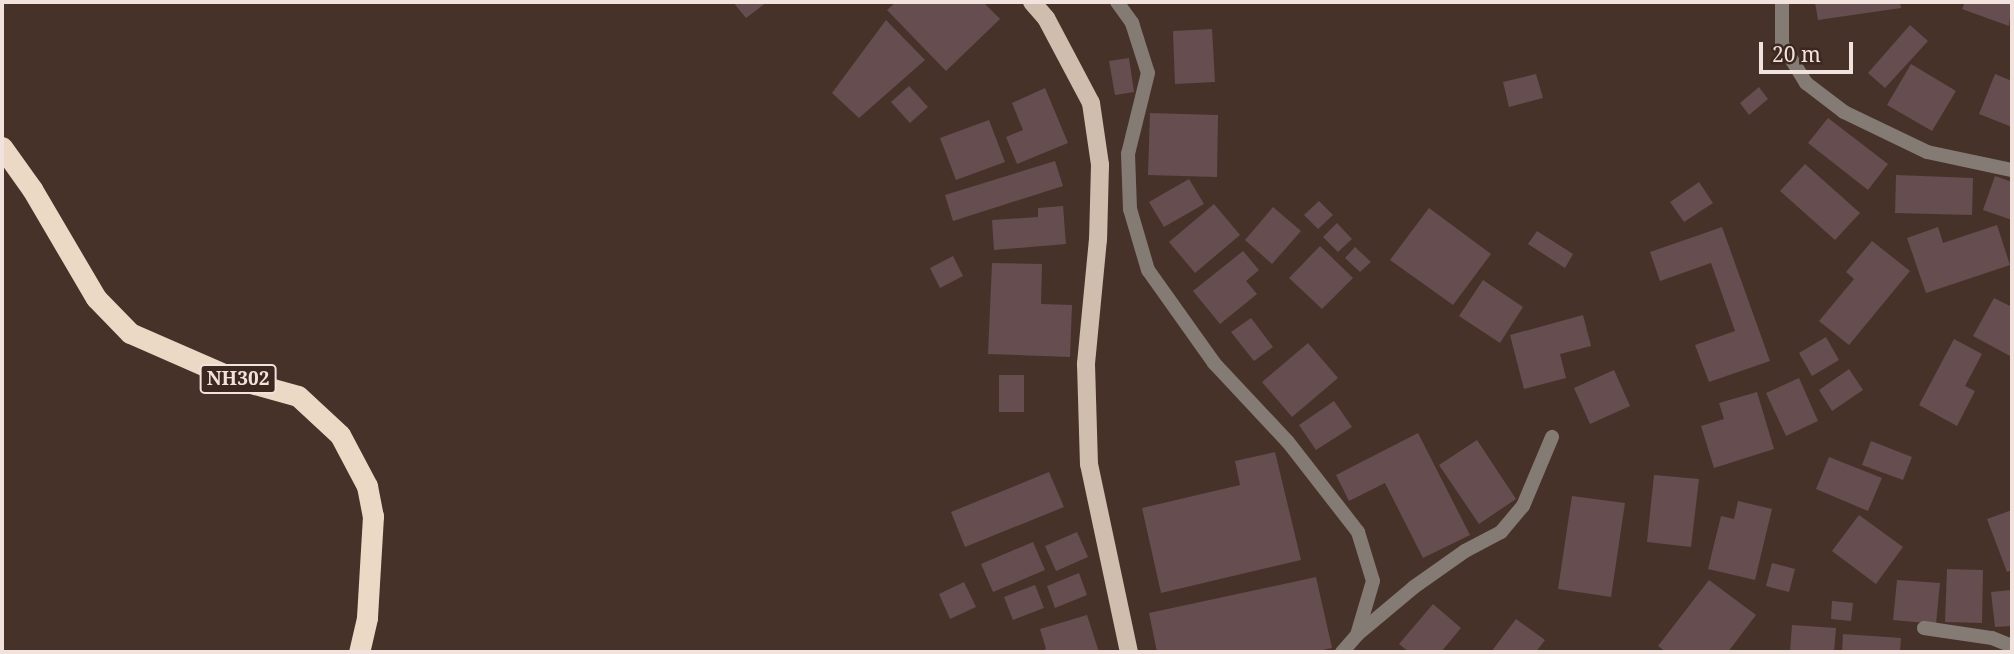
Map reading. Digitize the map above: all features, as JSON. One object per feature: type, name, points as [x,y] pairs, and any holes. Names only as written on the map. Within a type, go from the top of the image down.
[{"type":"highway","name":"NH302","points":[[2,147],[32,189],[96,298],[130,334],[233,378],[298,396],[340,435],[367,486],[373,516],[367,618],[359,652]]},
{"type":"main road","points":[[1032,2],[1046,18],[1091,103],[1100,165],[1098,239],[1086,364],[1089,464],[1129,652]]},
{"type":"street","points":[[1117,2],[1132,23],[1148,73],[1128,154],[1130,209],[1148,270],[1214,363],[1289,442],[1359,532],[1373,581],[1357,635]]},
{"type":"street","points":[[1782,2],[1782,44],[1806,83],[1844,112],[1927,152],[2012,170]]},
{"type":"street","points":[[1342,652],[1357,635],[1414,587],[1465,551],[1500,532],[1523,506],[1552,437]]},
{"type":"street","points":[[1924,628],[1992,638],[2012,646]]},
{"type":"building","points":[[733,2],[767,2],[746,18]]},
{"type":"building","points":[[896,2],[983,2],[1000,19],[946,71],[887,10]]},
{"type":"building","points":[[1815,2],[1900,2],[1901,8],[1818,20]]},
{"type":"building","points":[[1965,2],[2012,2],[2009,26],[1962,9]]},
{"type":"building","points":[[886,20],[925,60],[859,118],[832,93]]},
{"type":"building","points":[[1910,25],[1928,41],[1885,88],[1868,73]]},
{"type":"building","points":[[1212,29],[1215,82],[1175,84],[1173,31]]},
{"type":"building","points":[[1129,58],[1134,92],[1115,95],[1109,61]]},
{"type":"building","points":[[1911,64],[1956,91],[1932,131],[1887,105]]},
{"type":"building","points":[[1536,74],[1543,98],[1509,107],[1503,82]]},
{"type":"building","points":[[1995,74],[2012,81],[2012,127],[1979,114]]},
{"type":"building","points":[[909,86],[928,107],[910,123],[891,102]]},
{"type":"building","points":[[1759,87],[1768,99],[1749,115],[1740,103]]},
{"type":"building","points":[[1045,88],[1068,143],[1017,164],[1006,137],[1023,130],[1012,103]]},
{"type":"building","points":[[1150,113],[1218,115],[1217,177],[1148,175]]},
{"type":"building","points":[[1828,118],[1888,164],[1868,190],[1808,143]]},
{"type":"building","points":[[989,120],[1005,162],[956,180],[940,138]]},
{"type":"building","points":[[1055,161],[1063,186],[953,221],[945,195]]},
{"type":"building","points":[[1805,164],[1860,213],[1835,240],[1780,191]]},
{"type":"building","points":[[1896,175],[1973,178],[1972,215],[1895,213]]},
{"type":"building","points":[[1995,176],[2012,182],[2012,220],[1983,210]]},
{"type":"building","points":[[1189,179],[1204,204],[1164,227],[1149,202]]},
{"type":"building","points":[[1699,182],[1713,203],[1684,222],[1670,202]]},
{"type":"building","points":[[1319,201],[1333,215],[1318,229],[1304,215]]},
{"type":"building","points":[[1214,204],[1240,235],[1195,273],[1169,242]]},
{"type":"building","points":[[1063,206],[1066,244],[994,250],[992,220],[1038,217],[1038,208]]},
{"type":"building","points":[[1273,207],[1301,231],[1272,264],[1245,240]]},
{"type":"building","points":[[1429,208],[1491,254],[1453,305],[1390,260]]},
{"type":"building","points":[[1337,223],[1352,239],[1338,252],[1323,237]]},
{"type":"building","points":[[1997,225],[2010,265],[1926,293],[1907,238],[1938,227],[1943,243]]},
{"type":"building","points":[[1722,227],[1770,361],[1709,382],[1695,345],[1735,331],[1711,263],[1660,281],[1650,252]]},
{"type":"building","points":[[1537,231],[1573,254],[1565,268],[1528,244]]},
{"type":"building","points":[[1872,241],[1910,271],[1849,345],[1819,321],[1854,279],[1846,272]]},
{"type":"building","points":[[1320,246],[1353,278],[1322,309],[1289,278]]},
{"type":"building","points":[[1355,247],[1371,262],[1360,272],[1345,258]]},
{"type":"building","points":[[1243,251],[1259,270],[1246,281],[1257,294],[1220,324],[1193,291]]},
{"type":"building","points":[[953,256],[963,276],[940,288],[930,268]]},
{"type":"building","points":[[992,263],[1042,264],[1041,304],[1072,305],[1070,357],[988,354]]},
{"type":"building","points":[[1483,280],[1523,307],[1500,343],[1459,316]]},
{"type":"building","points":[[1994,298],[2012,307],[2012,357],[1973,336]]},
{"type":"building","points":[[1583,315],[1591,346],[1560,354],[1566,378],[1524,389],[1510,335]]},
{"type":"building","points":[[1251,318],[1273,347],[1254,361],[1231,332]]},
{"type":"building","points":[[1826,337],[1839,360],[1812,376],[1799,353]]},
{"type":"building","points":[[1954,339],[1982,354],[1965,386],[1975,391],[1957,426],[1919,405]]},
{"type":"building","points":[[1308,343],[1338,378],[1292,417],[1262,382]]},
{"type":"building","points":[[1849,369],[1863,390],[1832,411],[1819,390]]},
{"type":"building","points":[[1614,370],[1630,406],[1590,424],[1574,388]]},
{"type":"building","points":[[999,375],[1024,375],[1024,412],[999,412]]},
{"type":"building","points":[[1799,378],[1818,421],[1786,436],[1766,393]]},
{"type":"building","points":[[1757,392],[1774,449],[1714,468],[1701,426],[1724,419],[1719,403]]},
{"type":"building","points":[[1334,401],[1352,427],[1316,450],[1299,425]]},
{"type":"building","points":[[1418,433],[1470,535],[1423,558],[1385,483],[1349,501],[1336,475]]},
{"type":"building","points":[[1477,440],[1516,499],[1479,524],[1439,465]]},
{"type":"building","points":[[1871,441],[1912,457],[1903,480],[1862,465]]},
{"type":"building","points":[[1275,452],[1301,560],[1161,593],[1142,508],[1240,485],[1235,461]]},
{"type":"building","points":[[1829,457],[1882,478],[1868,511],[1816,489]]},
{"type":"building","points":[[1049,472],[1064,507],[965,547],[951,512]]},
{"type":"building","points":[[1654,475],[1699,479],[1691,547],[1647,542]]},
{"type":"building","points":[[1572,496],[1625,503],[1611,597],[1558,589]]},
{"type":"building","points":[[1738,501],[1772,509],[1755,580],[1708,569],[1721,516],[1734,519]]},
{"type":"building","points":[[2012,510],[2012,570],[2007,572],[1987,519]]},
{"type":"building","points":[[1859,515],[1903,547],[1876,584],[1832,551]]},
{"type":"building","points":[[1077,532],[1088,557],[1056,571],[1045,546]]},
{"type":"building","points":[[1033,542],[1045,570],[993,592],[981,564]]},
{"type":"building","points":[[1772,563],[1795,569],[1789,592],[1766,586]]},
{"type":"building","points":[[1947,569],[1983,570],[1982,623],[1945,622]]},
{"type":"building","points":[[1079,573],[1087,595],[1055,608],[1047,586]]},
{"type":"building","points":[[1316,577],[1332,648],[1314,652],[1157,652],[1149,613]]},
{"type":"building","points":[[1709,580],[1756,615],[1728,652],[1666,652],[1658,646]]},
{"type":"building","points":[[1897,580],[1940,583],[1936,624],[1893,620]]},
{"type":"building","points":[[964,582],[976,607],[950,619],[939,594]]},
{"type":"building","points":[[1035,585],[1044,608],[1013,620],[1004,597]]},
{"type":"building","points":[[2012,590],[2012,626],[1995,627],[1991,592]]},
{"type":"building","points":[[1832,601],[1853,603],[1851,621],[1831,619]]},
{"type":"building","points":[[1433,604],[1461,628],[1441,652],[1409,652],[1399,644]]},
{"type":"building","points":[[1087,615],[1099,652],[1039,652],[1046,649],[1040,629]]},
{"type":"building","points":[[1516,619],[1545,640],[1536,652],[1491,652]]},
{"type":"building","points":[[1792,625],[1836,628],[1834,652],[1790,652]]},
{"type":"building","points":[[1843,634],[1901,638],[1900,652],[1842,652]]}]
